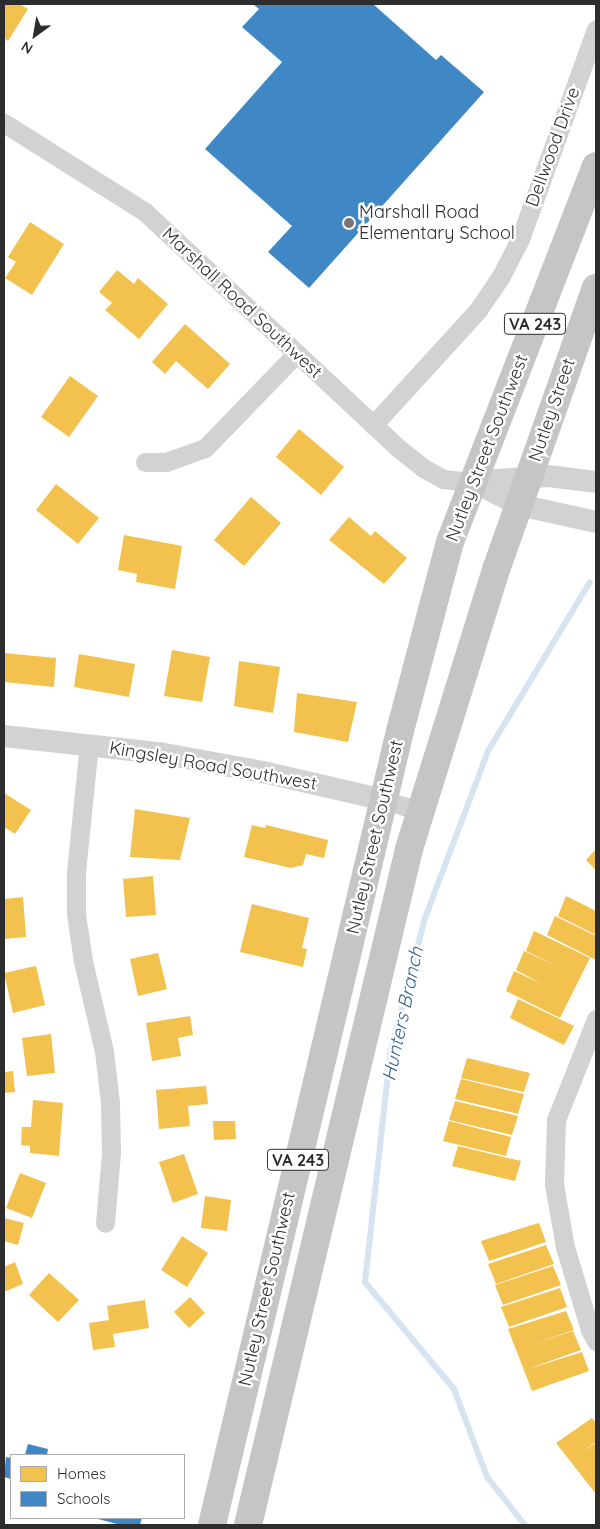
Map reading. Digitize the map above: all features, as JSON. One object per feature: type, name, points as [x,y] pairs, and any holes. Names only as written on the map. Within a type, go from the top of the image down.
[{"type":"main road","name":"Nutley Street Southwest","points":[[212,1525],[384,800],[448,551],[596,166]]},
{"type":"main road","name":"Nutley Street","points":[[519,505],[596,288]]},
{"type":"main road","name":"Nutley Street Southwest","points":[[248,1525],[420,811],[519,505]]},
{"type":"street","name":"Dellwood Drive","points":[[373,425],[478,310],[501,276],[520,239],[596,29]]},
{"type":"street","name":"Marshall Road Southwest","points":[[4,124],[144,211],[373,425],[425,470],[443,478],[474,482]]},
{"type":"street","points":[[145,462],[173,461],[205,448],[297,354]]},
{"type":"street","points":[[474,482],[529,476],[596,482]]},
{"type":"street","points":[[474,482],[519,505],[596,522]]},
{"type":"street","name":"Kingsley Road Southwest","points":[[4,736],[89,744],[263,772],[384,800],[420,811]]},
{"type":"street","points":[[89,744],[76,872],[76,914],[83,961],[104,1051],[110,1103],[111,1153],[105,1223]]},
{"type":"street","points":[[596,1019],[556,1120],[554,1184],[565,1247],[590,1330],[596,1341]]},
{"type":"building: Homes","points":[[4,4],[19,4],[28,9],[8,41],[4,38]]},
{"type":"building: Homes","points":[[30,222],[64,244],[32,295],[5,278],[16,262],[8,257]]},
{"type":"building: Homes","points":[[117,270],[134,284],[138,278],[168,304],[139,339],[105,310],[112,303],[99,292]]},
{"type":"building: Homes","points":[[185,324],[230,364],[208,389],[176,361],[165,374],[152,362]]},
{"type":"building: Homes","points":[[70,376],[98,396],[69,437],[41,417]]},
{"type":"building: Homes","points":[[299,429],[344,467],[321,495],[276,457]]},
{"type":"building: Homes","points":[[56,484],[99,518],[78,544],[36,510]]},
{"type":"building: Homes","points":[[251,497],[281,523],[244,566],[214,540]]},
{"type":"building: Homes","points":[[349,517],[371,536],[375,531],[407,558],[384,584],[329,540]]},
{"type":"building: Homes","points":[[124,535],[182,546],[175,589],[136,582],[137,574],[118,570]]},
{"type":"building: Homes","points":[[172,650],[210,657],[202,702],[164,696]]},
{"type":"building: Homes","points":[[4,653],[56,658],[54,687],[4,682]]},
{"type":"building: Homes","points":[[79,654],[135,664],[129,697],[74,687]]},
{"type":"building: Homes","points":[[239,661],[280,667],[273,713],[234,706]]},
{"type":"building: Homes","points":[[297,693],[357,702],[348,742],[294,732]]},
{"type":"building: Homes","points":[[4,793],[31,810],[15,834],[4,827]]},
{"type":"building: Homes","points":[[135,809],[190,818],[180,860],[130,857]]},
{"type":"building: Homes","points":[[252,825],[265,828],[266,825],[328,840],[324,858],[306,854],[303,865],[291,868],[244,857]]},
{"type":"building: Homes","points":[[596,849],[596,870],[586,860]]},
{"type":"building: Homes","points":[[153,876],[156,915],[126,917],[123,879]]},
{"type":"building: Homes","points":[[566,896],[596,911],[596,935],[558,916]]},
{"type":"building: Homes","points":[[23,897],[26,937],[4,939],[4,899]]},
{"type":"building: Homes","points":[[252,904],[309,918],[302,948],[307,949],[303,967],[240,952]]},
{"type":"building: Homes","points":[[555,916],[596,936],[596,960],[547,935]]},
{"type":"building: Homes","points":[[534,931],[590,958],[560,1018],[506,991],[514,971],[542,984],[516,970],[524,951],[558,967],[526,951]]},
{"type":"building: Homes","points":[[158,953],[167,989],[138,996],[130,959]]},
{"type":"building: Homes","points":[[36,966],[45,1005],[13,1013],[4,973]]},
{"type":"building: Homes","points":[[518,999],[574,1026],[564,1045],[510,1018]]},
{"type":"building: Homes","points":[[190,1016],[193,1035],[178,1038],[181,1056],[152,1061],[146,1023]]},
{"type":"building: Homes","points":[[51,1034],[55,1073],[27,1076],[22,1038]]},
{"type":"building: Homes","points":[[467,1058],[530,1073],[524,1092],[461,1078]]},
{"type":"building: Homes","points":[[13,1071],[15,1092],[4,1093],[4,1072]]},
{"type":"building: Homes","points":[[461,1079],[524,1094],[518,1114],[455,1099]]},
{"type":"building: Homes","points":[[206,1086],[208,1104],[188,1106],[190,1126],[159,1129],[156,1090]]},
{"type":"building: Homes","points":[[33,1100],[63,1103],[59,1156],[30,1153],[30,1146],[21,1145],[22,1127],[31,1127]]},
{"type":"building: Homes","points":[[455,1101],[518,1116],[512,1135],[449,1120]]},
{"type":"building: Homes","points":[[213,1121],[235,1121],[236,1139],[214,1140]]},
{"type":"building: Homes","points":[[449,1121],[511,1137],[506,1156],[443,1141]]},
{"type":"building: Homes","points":[[458,1146],[521,1161],[515,1181],[452,1166]]},
{"type":"building: Homes","points":[[184,1154],[198,1194],[173,1203],[159,1162]]},
{"type":"building: Homes","points":[[20,1173],[46,1183],[32,1218],[6,1208]]},
{"type":"building: Homes","points":[[205,1196],[231,1200],[227,1231],[201,1228]]},
{"type":"building: Homes","points":[[4,1218],[24,1223],[18,1245],[4,1241]]},
{"type":"building: Homes","points":[[539,1223],[546,1242],[489,1261],[481,1241]]},
{"type":"building: Homes","points":[[182,1236],[208,1253],[187,1287],[161,1270]]},
{"type":"building: Homes","points":[[546,1245],[554,1264],[496,1284],[488,1264]]},
{"type":"building: Homes","points":[[15,1262],[23,1284],[4,1292],[4,1267]]},
{"type":"building: Homes","points":[[553,1266],[561,1285],[503,1305],[495,1285]]},
{"type":"building: Homes","points":[[49,1273],[79,1300],[58,1322],[29,1295]]},
{"type":"building: Homes","points":[[560,1288],[567,1307],[509,1327],[501,1307]]},
{"type":"building: Homes","points":[[190,1297],[205,1313],[189,1328],[174,1312]]},
{"type":"building: Homes","points":[[145,1300],[149,1328],[113,1334],[115,1347],[93,1350],[89,1323],[109,1320],[107,1306]]},
{"type":"building: Homes","points":[[566,1311],[574,1330],[527,1346],[573,1331],[581,1350],[525,1370],[582,1352],[589,1371],[532,1391],[508,1329]]},
{"type":"building: Homes","points":[[592,1418],[596,1423],[596,1442],[582,1452],[596,1443],[596,1494],[556,1443]]},
{"type":"building: Schools","points":[[253,4],[373,4],[436,60],[441,55],[484,92],[309,288],[268,252],[292,226],[205,149],[282,62],[242,27],[259,9]]},
{"type":"building: Schools","points":[[28,1444],[48,1449],[47,1454],[25,1454]]},
{"type":"building: Schools","points":[[6,1457],[10,1458],[10,1479],[4,1477]]},
{"type":"building: Schools","points":[[98,1519],[142,1519],[140,1525],[121,1525]]},
{"type":"waterway","name":"Hunters Branch","points":[[525,1525],[487,1477],[454,1389],[365,1282],[390,1054],[425,918],[488,751],[590,582]]},
{"type":"place","name":"Marshall Road Elementary School","points":[[349,223]]}]
